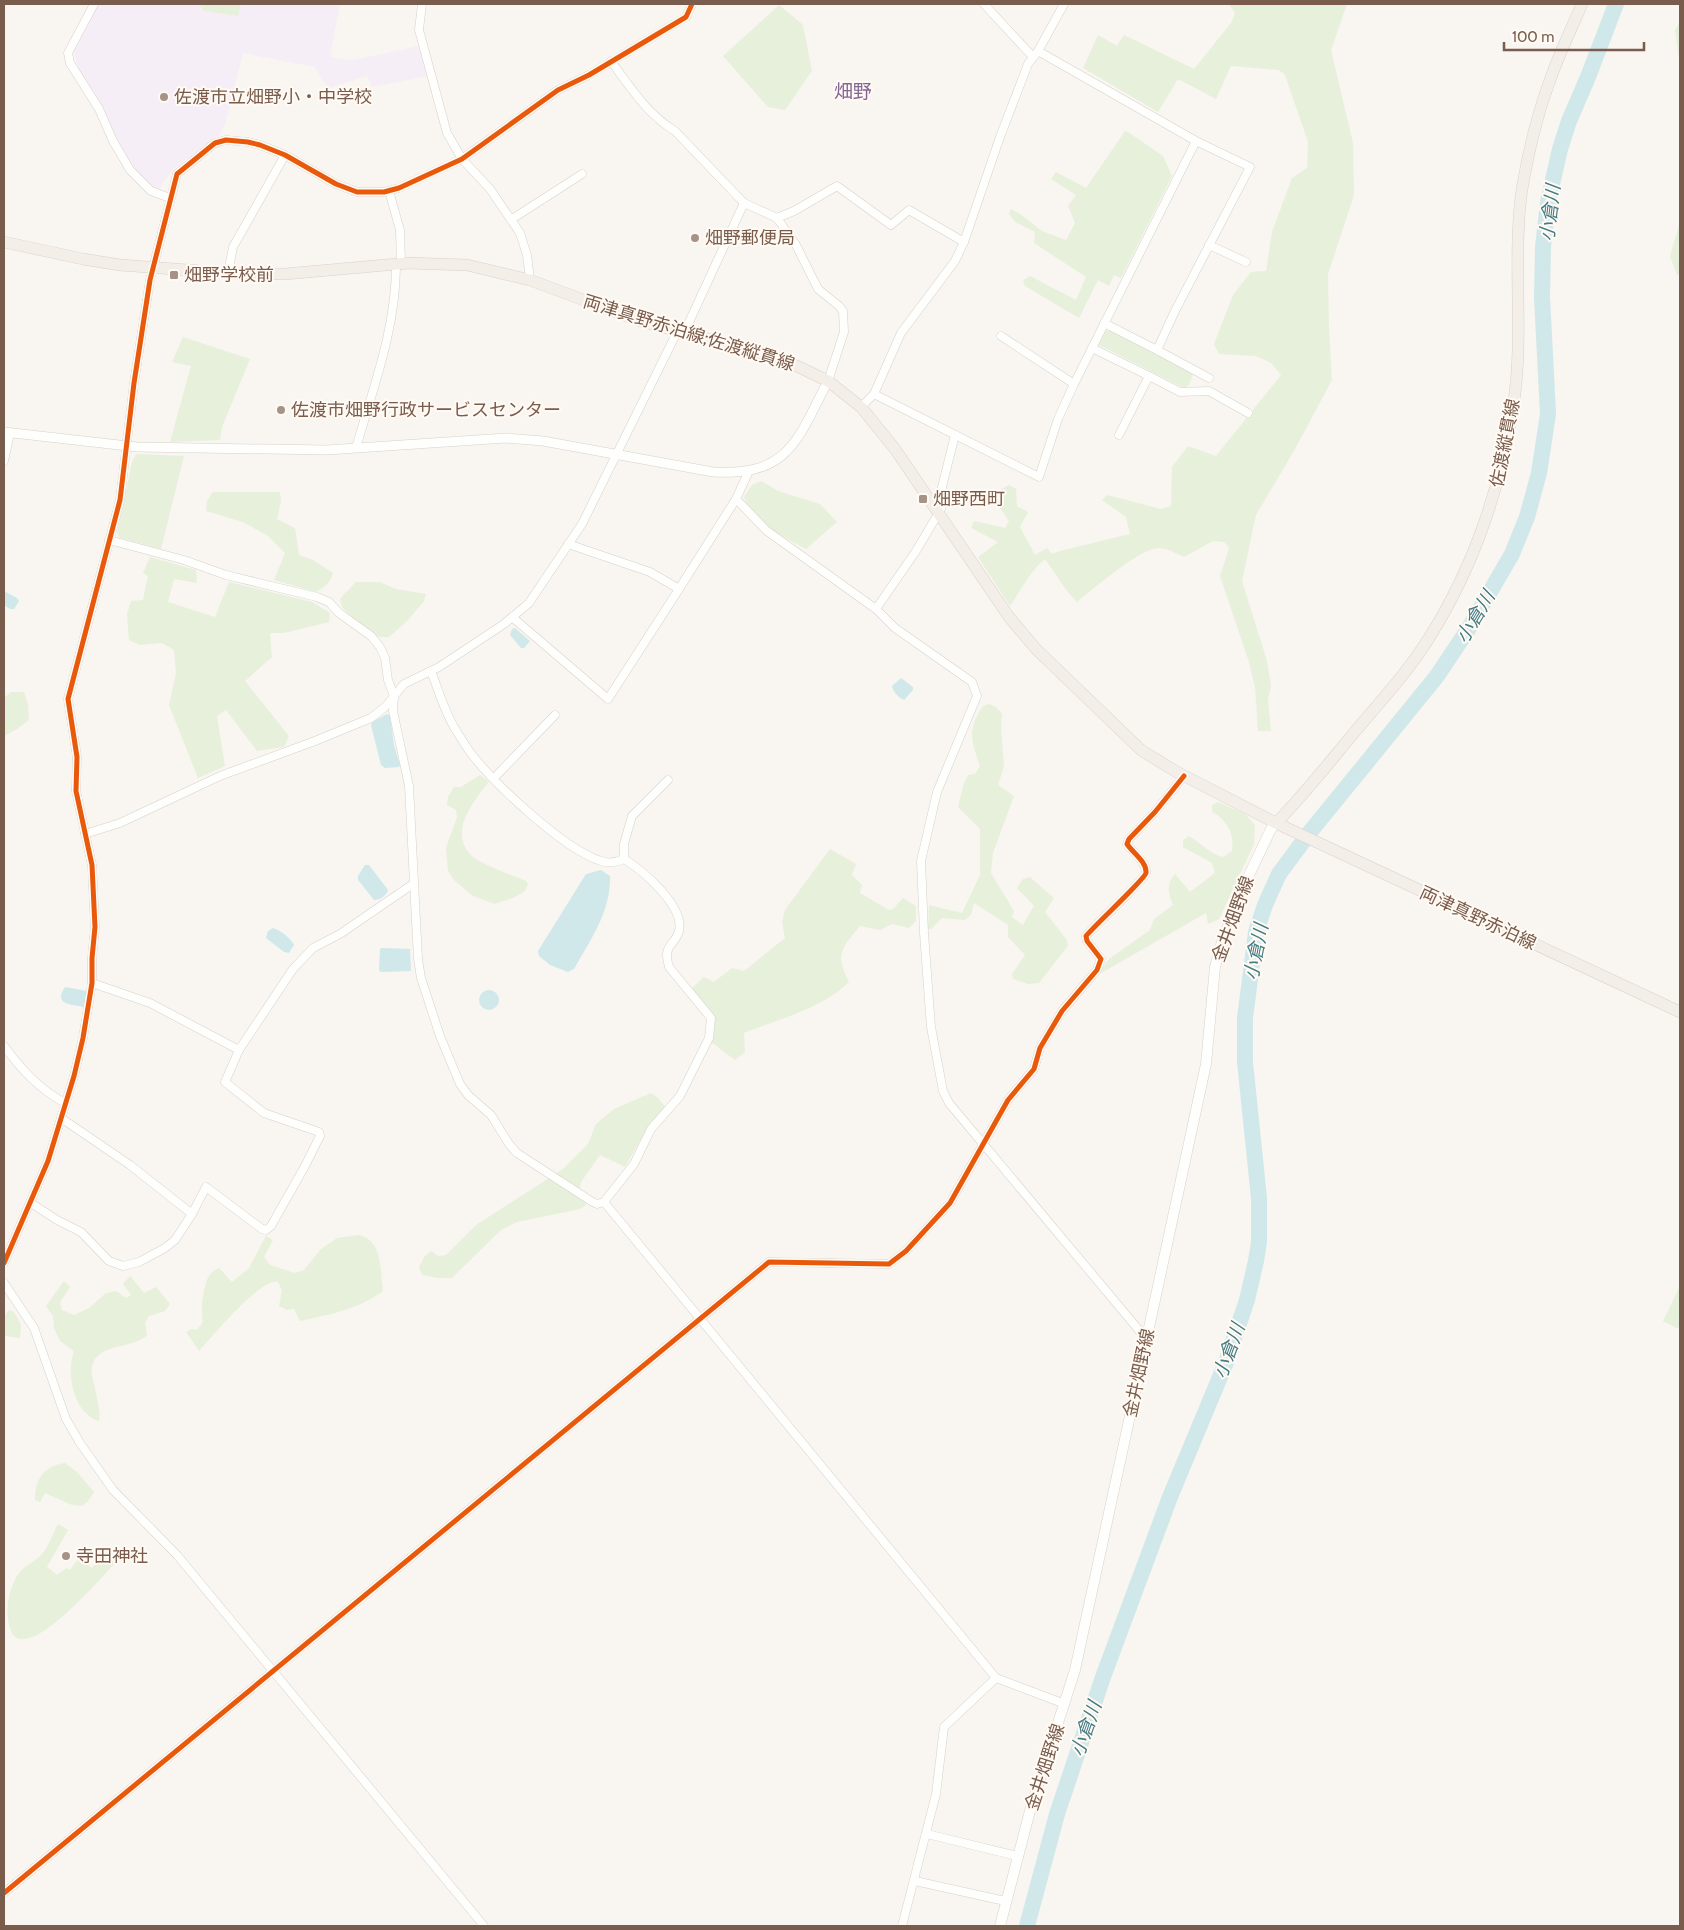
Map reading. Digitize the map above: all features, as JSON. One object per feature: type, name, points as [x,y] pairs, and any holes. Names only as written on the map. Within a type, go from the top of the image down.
[{"type":"main road","name":"佐渡縦貫線","points":[[1280,825],[1306,790],[1429,639],[1457,588],[1494,495],[1507,442],[1514,399],[1518,343],[1519,240],[1522,189],[1533,137],[1548,84],[1582,4]]},
{"type":"main road","name":"両津真野赤泊線;佐渡縦貫線","points":[[4,242],[83,260],[120,265],[228,273],[285,274],[398,265],[467,265],[530,280],[640,321],[776,357],[828,381],[861,407],[895,449],[993,595],[1023,634],[1124,735],[1154,759],[1280,825]]},
{"type":"main road","name":"両津真野赤泊線","points":[[1280,825],[1680,1012]]},
{"type":"main road","name":"金井畑野線","points":[[1000,1926],[1017,1856],[1075,1670],[1206,1064],[1215,967],[1241,892],[1270,830],[1280,825]]},
{"type":"street","points":[[94,4],[68,54],[70,63],[99,108],[113,141],[130,170],[151,191],[170,198]]},
{"type":"street","points":[[422,4],[419,30],[436,100],[447,133],[462,159],[490,189],[512,219],[528,255],[530,280]]},
{"type":"street","points":[[4,1262],[48,1162],[83,1038],[92,983],[95,927],[92,865],[76,792],[77,757],[68,699],[120,500],[134,383],[152,267],[177,174],[214,144],[226,140],[260,145],[285,155],[336,184],[357,192],[369,194],[389,191],[462,159],[558,90],[589,75],[686,17],[692,4]]},
{"type":"street","points":[[984,4],[1035,54],[1196,141],[1250,167],[1174,310],[1157,350]]},
{"type":"street","points":[[861,407],[874,394],[901,333],[945,276],[964,242],[1028,64],[1064,4]]},
{"type":"street","points":[[4,461],[7,432],[127,446],[327,450],[506,438],[543,441],[713,472],[749,471],[778,460],[799,437],[828,381],[844,332],[843,311],[840,306],[818,289],[796,245],[777,218],[744,203],[675,131],[663,124],[643,105],[611,61]]},
{"type":"street","points":[[874,394],[1039,477],[1058,419],[1074,384],[1196,141]]},
{"type":"street","points":[[228,273],[233,248],[285,155]]},
{"type":"street","points":[[512,219],[582,174]]},
{"type":"street","points":[[777,218],[794,211],[837,186],[891,225],[909,210],[964,242]]},
{"type":"street","points":[[356,448],[390,332],[396,291],[400,230],[389,191]]},
{"type":"street","points":[[85,834],[120,823],[220,776],[371,718],[385,707],[404,684],[431,670],[512,617],[529,603],[582,524],[616,454],[681,333],[744,203]]},
{"type":"street","points":[[1209,246],[1246,262]]},
{"type":"street","points":[[1104,323],[1209,378]]},
{"type":"street","points":[[1001,336],[1074,384]]},
{"type":"street","points":[[1092,348],[1180,392],[1209,392],[1248,413]]},
{"type":"street","points":[[1118,435],[1149,376]]},
{"type":"street","points":[[876,608],[939,514],[942,487],[955,435]]},
{"type":"street","points":[[512,617],[608,699],[736,499],[749,471]]},
{"type":"street","points":[[736,499],[767,531],[876,608],[895,628],[972,682],[975,688],[976,696],[940,784],[921,861],[931,1027],[943,1091],[949,1103],[1143,1335],[1147,1335]]},
{"type":"street","points":[[109,540],[184,560],[226,575],[317,596],[329,602],[339,613],[371,636],[380,647],[385,658],[388,680],[394,696],[393,711],[409,786],[418,959],[421,978],[440,1036],[460,1084],[468,1095],[491,1115],[509,1144],[517,1153],[597,1204],[604,1202],[634,1164],[651,1129],[680,1096],[709,1038],[711,1028],[711,1018],[669,967],[666,959],[670,944],[678,933],[679,924],[670,902],[647,876],[624,859]]},
{"type":"street","points":[[568,544],[650,572],[679,589]]},
{"type":"street","points":[[431,670],[453,726],[473,755],[494,778],[541,822],[573,846],[597,860],[607,863],[624,859]]},
{"type":"street","points":[[494,778],[555,715]]},
{"type":"street","points":[[4,1893],[769,1262],[889,1264],[906,1251],[950,1203],[1008,1100],[1034,1069],[1040,1048],[1062,1010],[1100,964],[1101,959],[1086,936],[1117,903],[1144,879],[1146,873],[1144,865],[1127,844],[1129,839],[1155,812],[1184,776]]},
{"type":"street","points":[[624,859],[624,844],[632,816],[668,780]]},
{"type":"street","points":[[31,1203],[57,1220],[81,1232],[109,1261],[123,1266],[139,1262],[165,1248],[175,1240],[192,1214],[206,1187],[262,1229],[266,1230],[271,1226],[305,1166],[320,1136],[319,1132],[264,1113],[225,1082],[239,1050],[293,969],[313,948],[340,934],[413,884]]},
{"type":"street","points":[[92,983],[150,1003],[239,1050]]},
{"type":"street","points":[[4,1046],[22,1071],[51,1096],[65,1103]]},
{"type":"street","points":[[61,1118],[130,1165],[192,1214]]},
{"type":"street","points":[[604,1202],[996,1678],[1065,1704]]},
{"type":"street","points":[[4,1283],[34,1328],[66,1419],[113,1490],[178,1555],[484,1926]]},
{"type":"street","points":[[903,1926],[936,1794],[944,1727],[996,1678]]},
{"type":"street","points":[[927,1834],[1017,1856]]},
{"type":"street","points":[[915,1882],[1005,1901]]},
{"type":"shaded area","name":"佐渡市立畑野小・中学校","points":[[97,4],[340,4],[330,57],[352,60],[420,46],[428,76],[372,87],[367,76],[328,88],[314,67],[243,53],[225,125],[219,135],[175,168],[163,182],[159,191],[154,190],[130,167],[102,106],[81,75],[77,65],[74,51]]},
{"type":"green space","points":[[199,4],[241,4],[238,16],[204,11]]},
{"type":"green space","points":[[1229,4],[1347,4],[1331,50],[1353,143],[1354,195],[1328,274],[1332,380],[1295,449],[1256,515],[1242,581],[1267,661],[1271,686],[1268,700],[1271,731],[1258,731],[1255,687],[1249,662],[1220,576],[1229,548],[1224,542],[1213,541],[1184,557],[1165,549],[1150,550],[1116,570],[1077,602],[1045,559],[1031,574],[1010,606],[978,557],[998,542],[971,528],[974,521],[1005,528],[1009,521],[996,502],[998,491],[1009,485],[1016,489],[1017,506],[1028,512],[1020,527],[1035,555],[1047,548],[1052,554],[1130,534],[1126,517],[1102,500],[1107,495],[1161,509],[1171,506],[1172,467],[1188,446],[1216,456],[1281,375],[1271,363],[1256,356],[1219,354],[1214,344],[1233,295],[1251,272],[1266,271],[1272,232],[1292,178],[1307,168],[1308,142],[1285,75],[1279,70],[1231,66],[1216,99],[1178,79],[1158,112],[1083,68],[1098,35],[1117,46],[1124,35],[1194,69],[1231,23],[1235,13]]},
{"type":"green space","points":[[779,5],[803,25],[812,71],[785,110],[768,107],[723,56]]},
{"type":"green space","points":[[1680,22],[1680,66],[1675,30]]},
{"type":"green space","points":[[1125,131],[1163,156],[1172,176],[1121,278],[1114,275],[1109,286],[1098,280],[1079,318],[1025,286],[1023,280],[1030,276],[1076,300],[1086,277],[1034,243],[1035,232],[1015,222],[1009,214],[1011,209],[1042,231],[1066,240],[1075,223],[1068,206],[1076,195],[1051,179],[1056,172],[1086,188]]},
{"type":"green space","points":[[1680,222],[1680,275],[1677,275],[1670,256]]},
{"type":"green space","points":[[1105,331],[1115,331],[1193,374],[1189,385],[1184,388],[1099,345]]},
{"type":"green space","points":[[183,337],[250,359],[222,427],[220,440],[170,442],[191,366],[172,362]]},
{"type":"green space","points":[[136,454],[184,456],[161,549],[120,538],[117,533],[132,462]]},
{"type":"green space","points":[[761,481],[778,491],[820,504],[837,522],[806,549],[770,528],[748,506],[744,497],[752,485]]},
{"type":"green space","points":[[213,492],[280,492],[281,502],[277,519],[295,528],[299,555],[313,560],[333,573],[329,582],[316,592],[274,580],[285,553],[268,536],[243,522],[206,511],[207,501]]},
{"type":"green space","points":[[150,557],[196,570],[197,583],[174,579],[168,602],[215,617],[229,582],[312,602],[330,613],[329,622],[284,633],[270,633],[272,657],[245,681],[289,736],[284,747],[257,751],[226,710],[217,716],[225,766],[198,778],[169,705],[176,673],[174,650],[162,643],[140,645],[129,640],[127,614],[131,601],[143,600],[148,576],[143,573]]},
{"type":"green space","points":[[356,582],[380,582],[396,589],[426,594],[424,601],[407,621],[389,637],[378,637],[342,607],[340,599]]},
{"type":"green space","points":[[11,692],[24,692],[28,705],[29,720],[4,736],[4,698]]},
{"type":"green space","points":[[989,704],[996,707],[1002,714],[1001,728],[1004,766],[998,785],[1014,796],[993,853],[991,873],[1014,911],[1012,917],[1023,925],[1034,906],[1017,888],[1023,879],[1030,877],[1054,898],[1045,912],[1067,940],[1068,946],[1039,983],[1028,984],[1013,979],[1012,974],[1025,955],[1008,937],[1008,925],[974,903],[971,915],[965,920],[942,918],[931,929],[928,929],[929,905],[962,913],[980,875],[980,829],[958,807],[968,775],[975,774],[980,766],[974,749],[972,735],[978,714],[983,706]]},
{"type":"green space","points":[[480,775],[489,782],[466,816],[462,836],[464,845],[474,858],[526,881],[528,884],[525,891],[515,897],[495,904],[473,896],[454,880],[448,871],[446,848],[457,817],[456,810],[447,805],[448,797],[454,787],[461,787]]},
{"type":"green space","points":[[1218,802],[1245,814],[1255,825],[1254,844],[1219,919],[1208,924],[1206,913],[1096,976],[1109,959],[1150,930],[1154,919],[1173,905],[1169,889],[1170,881],[1175,874],[1190,892],[1215,873],[1212,863],[1183,847],[1183,840],[1189,836],[1218,856],[1223,857],[1232,851],[1233,845],[1229,828],[1222,819],[1212,812],[1212,805]]},
{"type":"green space","points":[[830,849],[856,864],[852,875],[862,885],[860,893],[889,910],[893,909],[903,898],[916,906],[916,921],[909,928],[892,924],[880,930],[860,926],[842,952],[842,965],[849,982],[813,1006],[744,1033],[745,1052],[735,1060],[711,1042],[715,1020],[691,989],[704,977],[714,982],[732,968],[744,971],[785,938],[782,922],[785,910]]},
{"type":"green space","points":[[651,1093],[665,1107],[651,1122],[625,1167],[600,1155],[581,1182],[578,1198],[584,1201],[586,1205],[580,1209],[517,1222],[501,1230],[452,1278],[422,1275],[419,1267],[425,1256],[431,1251],[438,1256],[446,1255],[476,1225],[563,1169],[588,1144],[596,1124],[614,1109]]},
{"type":"green space","points":[[358,1235],[372,1242],[376,1249],[379,1257],[383,1291],[363,1303],[300,1321],[294,1309],[287,1310],[279,1306],[282,1290],[278,1282],[270,1283],[249,1298],[199,1351],[186,1332],[191,1329],[197,1330],[203,1322],[203,1297],[208,1277],[211,1273],[219,1268],[232,1282],[249,1268],[266,1236],[273,1240],[264,1257],[270,1265],[295,1273],[304,1270],[321,1249],[337,1238]]},
{"type":"green space","points":[[130,1276],[144,1293],[156,1287],[170,1304],[165,1311],[149,1316],[145,1323],[147,1335],[140,1340],[112,1348],[97,1357],[93,1364],[92,1375],[99,1406],[99,1421],[90,1417],[78,1401],[74,1392],[71,1371],[74,1351],[60,1341],[54,1328],[53,1316],[46,1306],[64,1281],[70,1287],[60,1302],[62,1310],[74,1315],[89,1308],[106,1293],[116,1291],[126,1298],[131,1295],[123,1284]]},
{"type":"green space","points":[[1679,1288],[1680,1323],[1678,1329],[1663,1321]]},
{"type":"green space","points":[[9,1310],[14,1312],[21,1325],[20,1338],[4,1336],[4,1317]]},
{"type":"green space","points":[[65,1463],[77,1472],[94,1492],[88,1501],[82,1506],[72,1505],[45,1493],[40,1502],[35,1500],[39,1480],[46,1470]]},
{"type":"green space","points":[[58,1524],[68,1530],[47,1567],[57,1575],[67,1568],[70,1570],[79,1558],[92,1568],[109,1547],[117,1555],[113,1565],[79,1602],[62,1617],[45,1630],[30,1638],[17,1638],[10,1628],[8,1618],[10,1592],[21,1571],[42,1554]]},
{"type":"water","points":[[4,591],[19,601],[14,609],[4,605]]},
{"type":"water","points":[[515,628],[530,641],[524,648],[521,648],[510,635],[512,629]]},
{"type":"water","points":[[901,678],[913,687],[913,690],[904,700],[896,694],[892,686]]},
{"type":"water","points":[[387,714],[390,716],[399,767],[385,768],[381,765],[371,725],[372,722]]},
{"type":"water","points":[[365,865],[369,865],[388,890],[379,899],[374,900],[358,880],[358,876]]},
{"type":"water","points":[[601,870],[610,876],[609,889],[604,913],[593,936],[574,969],[568,972],[550,965],[539,956],[538,951],[586,874]]},
{"type":"water","points":[[273,928],[285,935],[294,945],[289,953],[284,952],[266,938],[268,931]]},
{"type":"water","points":[[380,949],[410,949],[411,971],[381,972],[379,970]]},
{"type":"water","points":[[65,987],[87,991],[84,1007],[65,1003],[62,1000],[61,997]]},
{"type":"water","points":[[489,990],[496,993],[499,1000],[496,1007],[489,1010],[482,1007],[479,1000],[482,993]]},
{"type":"waterway","name":"小倉川","points":[[1027,1926],[1057,1814],[1103,1677],[1170,1497],[1225,1365],[1247,1300],[1256,1261],[1259,1242],[1259,1198],[1245,1062],[1245,1018],[1256,932],[1265,905],[1279,874],[1310,832],[1437,676],[1469,628],[1512,554],[1527,517],[1539,473],[1548,414],[1542,297],[1543,247],[1548,202],[1560,149],[1569,121],[1616,4]]},
{"type":"cycle path","points":[[4,1263],[48,1161],[74,1076],[83,1038],[92,983],[95,927],[92,865],[76,791],[77,757],[68,699],[120,500],[134,383],[150,280],[177,174],[215,143],[226,140],[260,145],[285,155],[336,184],[357,192],[384,192],[399,188],[462,159],[558,90],[589,75],[686,17],[692,4]]},
{"type":"cycle path","points":[[4,1893],[769,1262],[889,1264],[906,1251],[950,1203],[1008,1100],[1034,1069],[1040,1048],[1062,1011],[1097,970],[1101,959],[1087,941],[1086,936],[1146,873],[1142,861],[1127,844],[1129,839],[1155,812],[1184,776]]},
{"type":"place","name":"佐渡市立畑野小・中学校","points":[[164,97]]},
{"type":"place","name":"畑野郵便局","points":[[695,238]]},
{"type":"place","name":"畑野学校前","points":[[174,275]]},
{"type":"place","name":"佐渡市畑野行政サービスセンター","points":[[281,410]]},
{"type":"place","name":"畑野西町","points":[[923,499]]},
{"type":"place","name":"寺田神社","points":[[66,1556]]},
{"type":"district","name":"畑野","points":[[853,91]]}]
